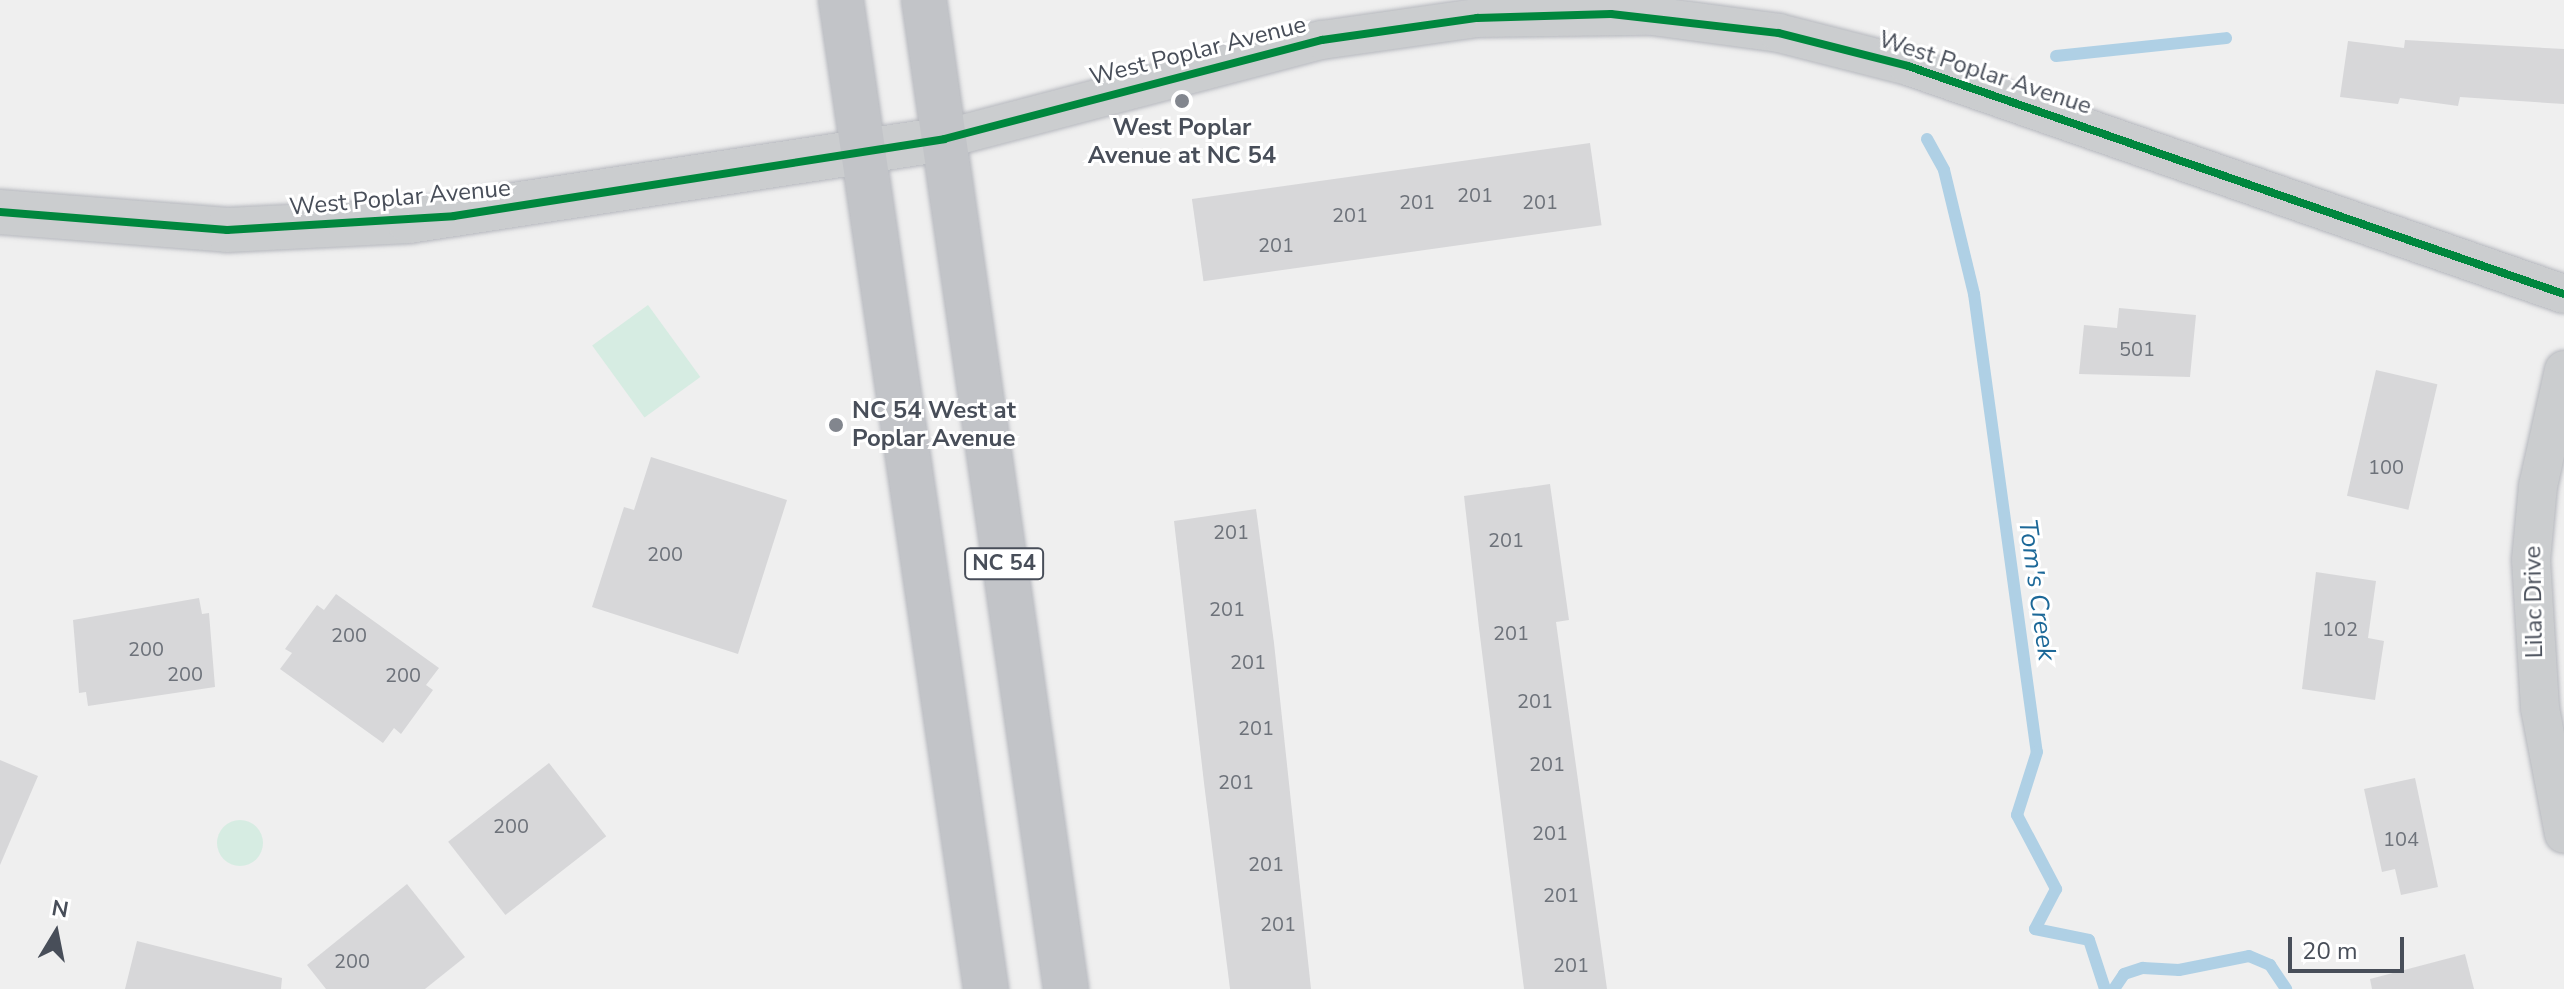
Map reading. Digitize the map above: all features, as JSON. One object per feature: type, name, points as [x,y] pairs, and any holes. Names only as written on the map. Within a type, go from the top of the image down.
[{"type":"highway","points":[[841,0],[986,989]]},
{"type":"highway","name":"NC 54","points":[[924,0],[1066,989]]},
{"type":"street","name":"West Poplar Avenue","points":[[0,212],[155,227],[309,229],[454,216],[863,155],[944,139],[1322,40],[1477,18],[1652,16],[1779,33],[1908,66],[2564,294]]},
{"type":"street","name":"Lilac Drive","points":[[2564,370],[2538,486],[2531,560],[2540,708],[2564,834]]},
{"type":"green space","points":[[648,305],[700,377],[644,418],[592,346]]},
{"type":"green space","points":[[240,820],[256,827],[263,843],[256,859],[240,866],[224,859],[217,843],[224,827]]},
{"type":"building","points":[[2405,40],[2564,49],[2564,104],[2460,97],[2458,106],[2400,98],[2398,104],[2340,97],[2348,41],[2404,48]]},
{"type":"building","points":[[1590,143],[1602,225],[1203,281],[1192,199]]},
{"type":"building","points":[[2119,308],[2196,315],[2190,377],[2079,374],[2084,325],[2117,328]]},
{"type":"building","points":[[2376,370],[2437,384],[2408,510],[2347,496]]},
{"type":"building","points":[[651,457],[787,500],[738,654],[592,607],[624,507],[634,510]]},
{"type":"building","points":[[1550,484],[1569,620],[1556,622],[1607,989],[1524,989],[1464,496]]},
{"type":"building","points":[[1256,509],[1274,643],[1311,989],[1230,989],[1204,783],[1174,521]]},
{"type":"building","points":[[2316,572],[2376,581],[2368,638],[2384,641],[2375,700],[2302,689]]},
{"type":"building","points":[[336,594],[439,668],[426,685],[433,690],[401,734],[394,728],[383,743],[280,669],[292,653],[285,649],[317,605],[324,610]]},
{"type":"building","points":[[199,598],[202,614],[209,613],[215,687],[88,706],[86,692],[79,693],[73,620]]},
{"type":"building","points":[[0,760],[38,776],[0,865]]},
{"type":"building","points":[[549,763],[606,836],[505,915],[448,842]]},
{"type":"building","points":[[2415,778],[2438,887],[2401,895],[2395,869],[2382,872],[2364,789]]},
{"type":"building","points":[[407,884],[465,957],[425,989],[326,989],[307,965]]},
{"type":"building","points":[[137,941],[282,978],[281,989],[125,989]]},
{"type":"building","points":[[2465,954],[2474,989],[2372,989],[2370,979]]},
{"type":"waterway","points":[[2056,56],[2226,38]]},
{"type":"waterway","name":"Tom's Creek","points":[[1927,139],[1944,170],[1974,294],[2037,752],[2017,815],[2056,889],[2035,929],[2089,940],[2105,989]]},
{"type":"waterway","points":[[2114,989],[2124,974],[2143,968],[2179,970],[2249,956],[2270,965],[2286,989]]},
{"type":"cycle path","points":[[0,212],[227,230],[454,216],[944,139],[1322,40],[1477,18],[1611,14],[1779,33],[1908,66],[2564,294]]},
{"type":"place","name":"West Poplar Avenue at NC 54","points":[[1182,101]]},
{"type":"place","name":"NC 54 West at Poplar Avenue","points":[[836,425]]}]
